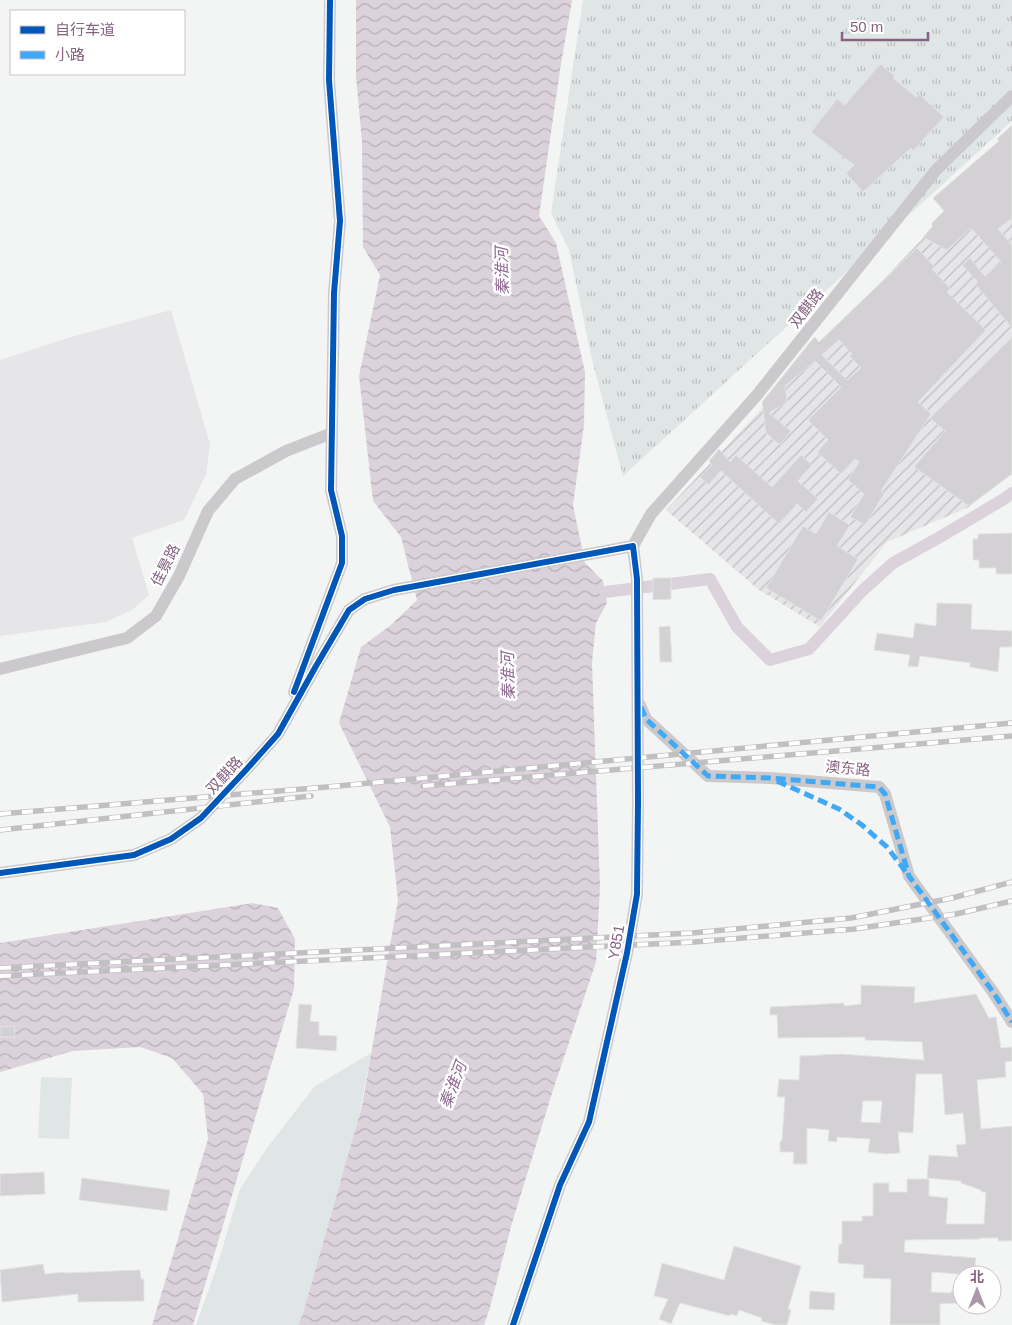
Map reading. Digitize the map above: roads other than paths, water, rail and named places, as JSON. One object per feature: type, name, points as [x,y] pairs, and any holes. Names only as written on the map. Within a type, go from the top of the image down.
[{"type":"street","points":[[278,734],[342,563],[342,536],[331,490],[334,293],[340,221],[329,80],[330,0]]},
{"type":"street","name":"双麒路","points":[[0,873],[134,855],[172,839],[201,818],[278,734],[350,610],[365,599],[394,590],[633,546],[651,514],[757,396],[936,170],[1012,96]]},
{"type":"street","name":"佳景路","points":[[0,669],[127,638],[156,616],[179,576],[208,511],[234,479],[286,451],[332,434]]},
{"type":"street","name":"Y851","points":[[514,1325],[560,1185],[589,1122],[627,953],[637,894],[637,579],[633,546]]},
{"type":"street","name":"澳东路","points":[[637,698],[646,719],[708,776],[770,778],[879,787],[885,794],[909,876],[1012,1022]]},
{"type":"water","name":"秦淮河","points":[[356,0],[572,0],[539,216],[556,243],[585,372],[584,425],[573,505],[585,563],[603,581],[607,603],[596,623],[592,662],[600,887],[596,962],[553,1090],[512,1223],[484,1325],[298,1325],[303,1314],[362,1106],[398,900],[390,827],[339,723],[361,647],[391,625],[417,600],[401,537],[373,501],[359,376],[380,275],[363,247],[362,142],[356,76]]},
{"type":"water","points":[[253,903],[278,908],[295,939],[294,989],[193,1325],[152,1325],[208,1139],[203,1094],[172,1058],[140,1047],[73,1051],[0,1072],[0,943]]},
{"type":"waterway","points":[[605,592],[710,579],[737,627],[770,660],[809,649],[862,591],[893,563],[1012,493]]},
{"type":"railway","points":[[0,814],[327,787],[1012,723]]},
{"type":"railway","points":[[423,786],[1012,736]]},
{"type":"railway","points":[[0,830],[311,796]]},
{"type":"railway","points":[[0,968],[692,933],[851,918],[952,898],[1012,882]]},
{"type":"railway","points":[[0,976],[694,942],[854,929],[956,914],[1012,901]]}]
